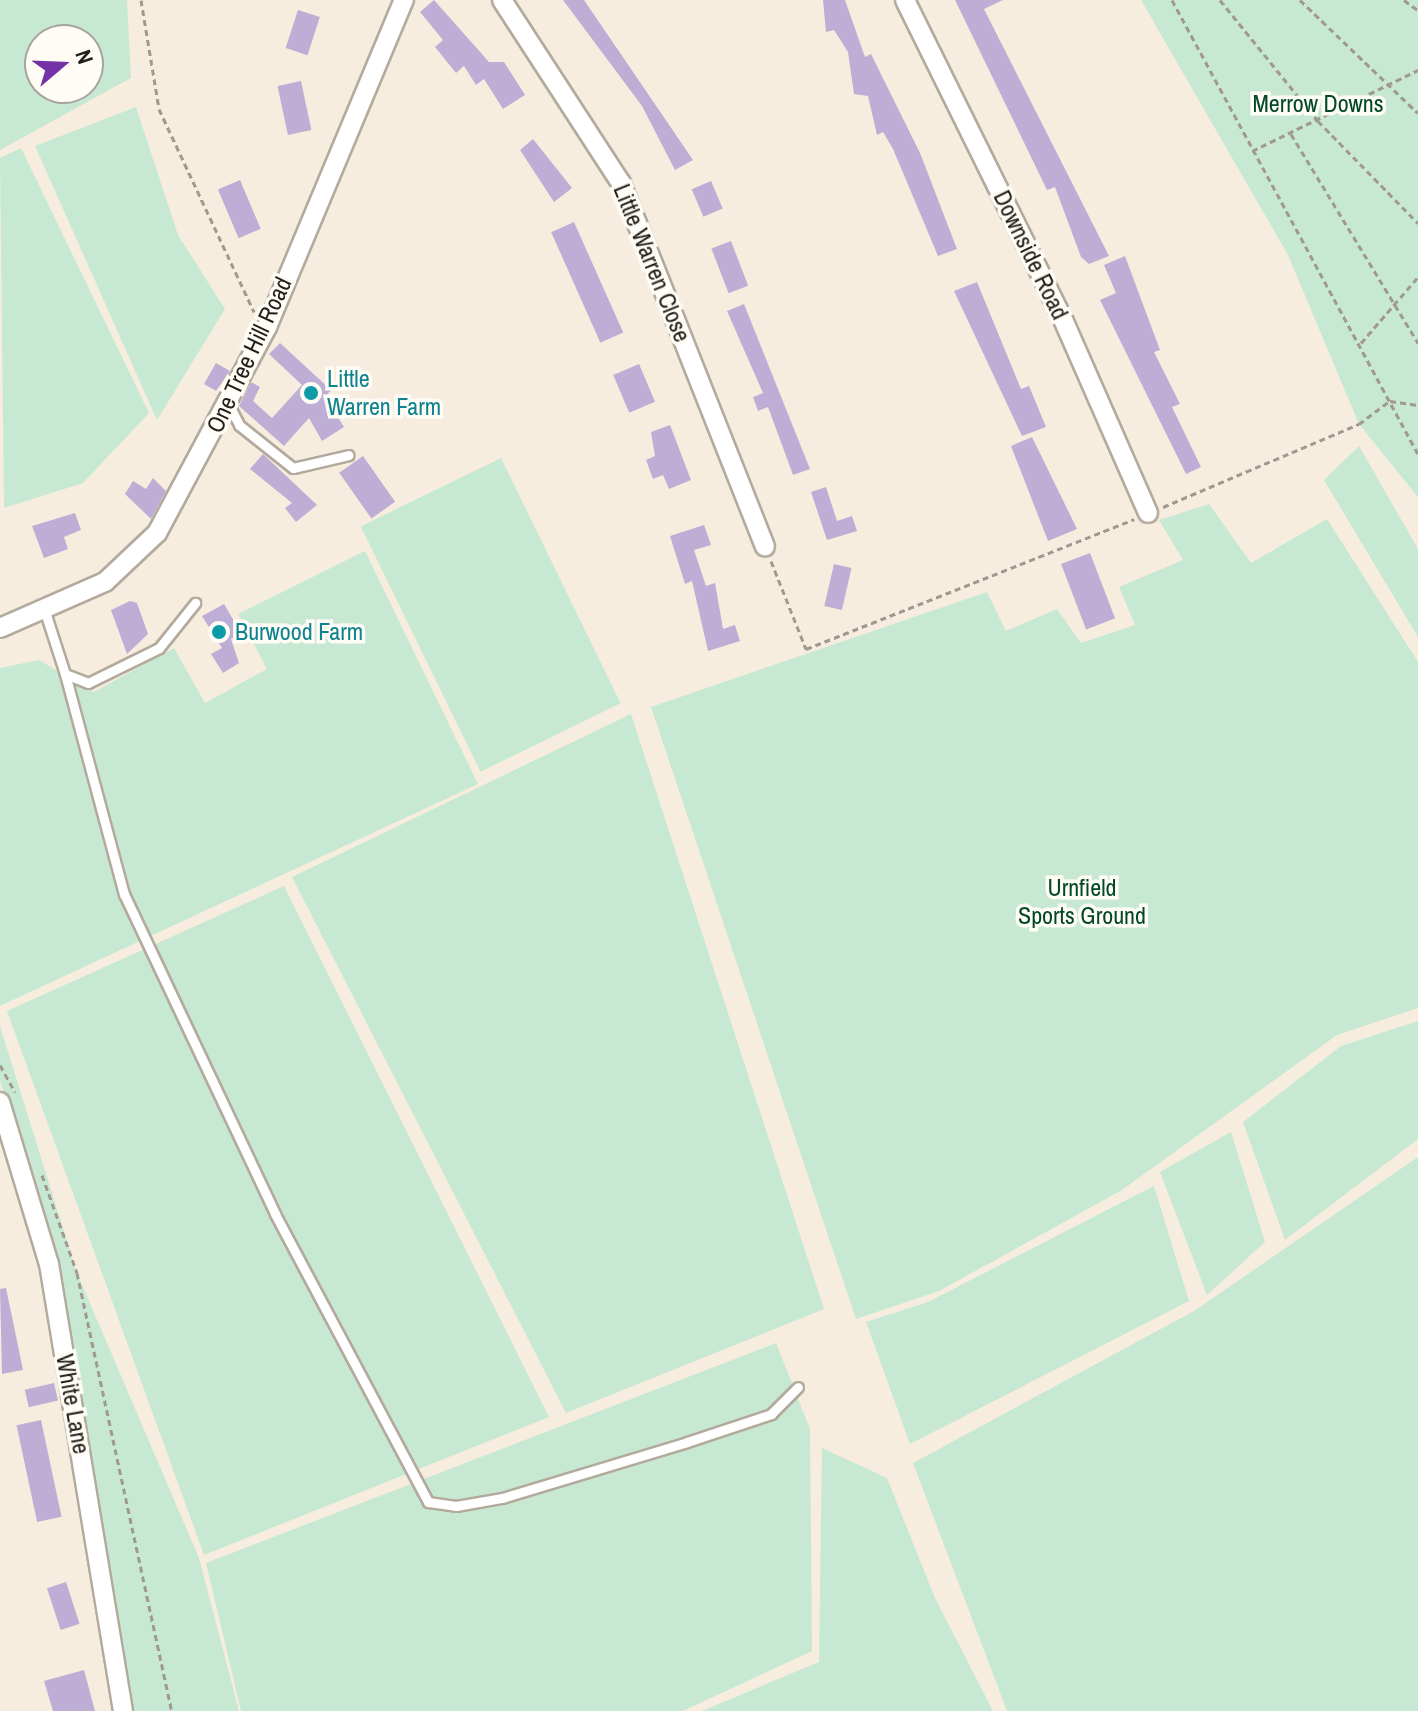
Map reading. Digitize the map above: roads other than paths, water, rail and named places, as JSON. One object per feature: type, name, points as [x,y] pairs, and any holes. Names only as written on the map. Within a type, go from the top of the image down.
[{"type":"street","name":"One Tree Hill Road","points":[[0,628],[45,612],[105,582],[157,533],[267,327],[404,0]]},
{"type":"street","name":"Little Warren Close","points":[[502,0],[621,183],[765,546]]},
{"type":"street","name":"Downside Road","points":[[905,0],[1062,317],[1148,513]]},
{"type":"street","name":"White Lane","points":[[9,1103],[49,1264],[123,1711]]},
{"type":"lane","points":[[228,403],[239,425],[293,468],[349,455]]},
{"type":"lane","points":[[65,674],[88,683],[159,648],[195,603]]},
{"type":"lane","points":[[45,612],[65,674],[124,894],[275,1214],[428,1502],[456,1506],[502,1498],[687,1442],[771,1414],[798,1387]]},
{"type":"place","name":"Little Warren Farm","points":[[311,393]]},
{"type":"place","name":"Burwood Farm","points":[[219,632]]},
{"type":"park label","name":"Merrow Downs","points":[[1318,104]]},
{"type":"park label","name":"Urnfield Sports Ground","points":[[1082,902]]}]
